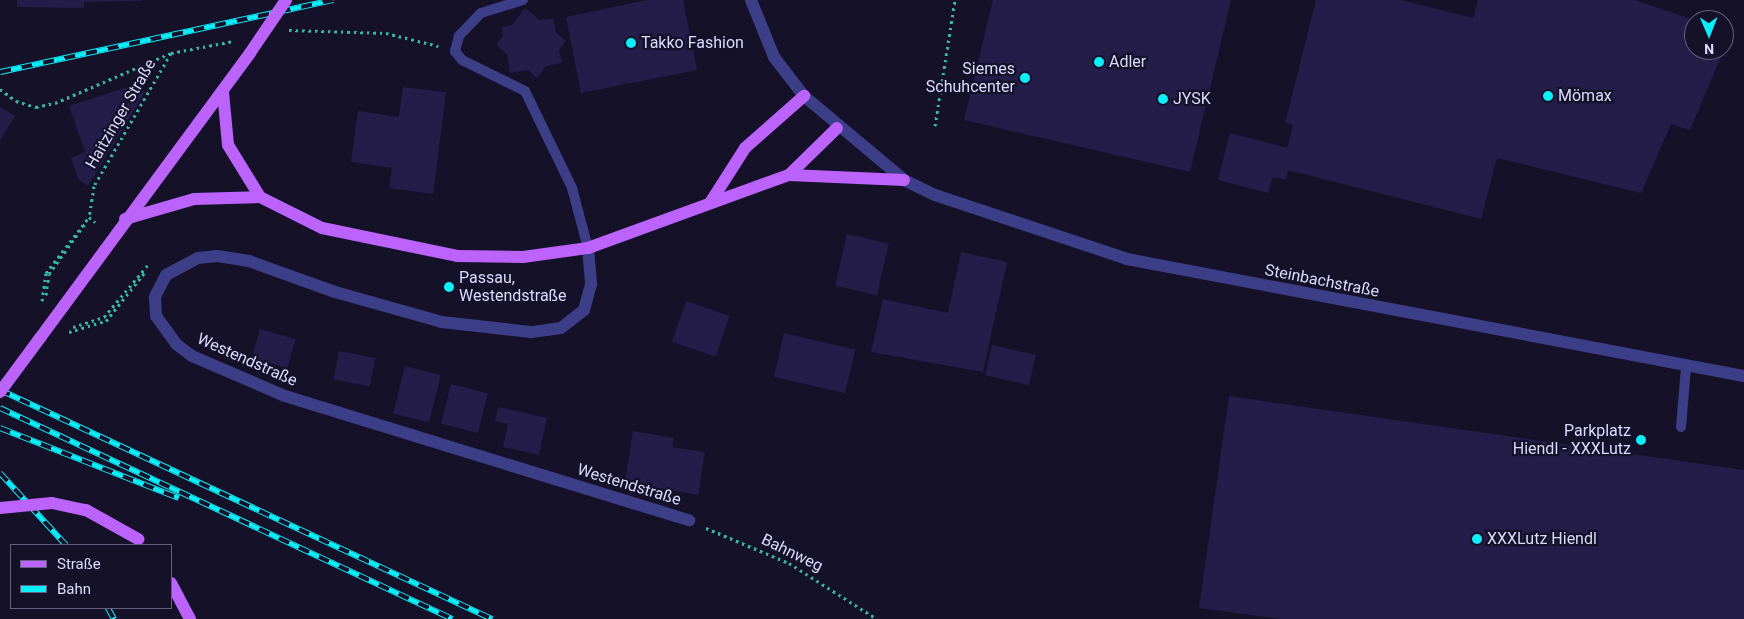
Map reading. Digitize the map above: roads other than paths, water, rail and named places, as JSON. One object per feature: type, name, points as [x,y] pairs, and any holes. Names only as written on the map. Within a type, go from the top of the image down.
[{"type":"main road","points":[[0,392],[125,219],[223,92],[286,0]]},
{"type":"main road","points":[[223,92],[228,145],[260,197]]},
{"type":"main road","points":[[710,203],[745,148],[804,96]]},
{"type":"main road","points":[[789,175],[837,128]]},
{"type":"main road","points":[[125,219],[194,199],[260,197],[322,228],[457,256],[523,257],[588,248],[789,175],[904,180]]},
{"type":"main road","points":[[0,508],[52,503],[86,510],[141,542]]},
{"type":"main road","points":[[172,585],[190,619]]},
{"type":"street","name":"Steinbachstraße","points":[[751,0],[774,57],[804,96],[837,128],[904,180],[960,204],[1127,259],[1686,367],[1744,376]]},
{"type":"street","name":"Westendstraße","points":[[588,248],[591,284],[584,310],[560,328],[531,332],[442,322],[335,292],[249,261],[217,256],[198,258],[166,275],[155,297],[156,316],[176,344],[192,356],[285,396],[689,520]]},
{"type":"lane","points":[[524,0],[480,13],[460,36],[455,51],[462,60],[525,91],[572,188],[588,248]]},
{"type":"lane","points":[[1681,427],[1686,367]]},
{"type":"railway","points":[[0,72],[333,0]]},
{"type":"railway","points":[[0,390],[492,619]]},
{"type":"railway","points":[[0,408],[452,619]]},
{"type":"railway","points":[[0,428],[179,498]]},
{"type":"railway","points":[[0,473],[65,544]]},
{"type":"railway","points":[[109,609],[114,619]]},
{"type":"place","name":"Takko Fashion","points":[[631,43]]},
{"type":"place","name":"Adler","points":[[1099,62]]},
{"type":"place","name":"Siemes Schuhcenter","points":[[1025,78]]},
{"type":"place","name":"Mömax","points":[[1548,96]]},
{"type":"place","name":"JYSK","points":[[1163,99]]},
{"type":"place","name":"Passau, Westendstraße","points":[[449,287]]},
{"type":"place","name":"Parkplatz Hiendl - XXXLutz","points":[[1641,440]]},
{"type":"place","name":"XXXLutz Hiendl","points":[[1477,539]]}]
